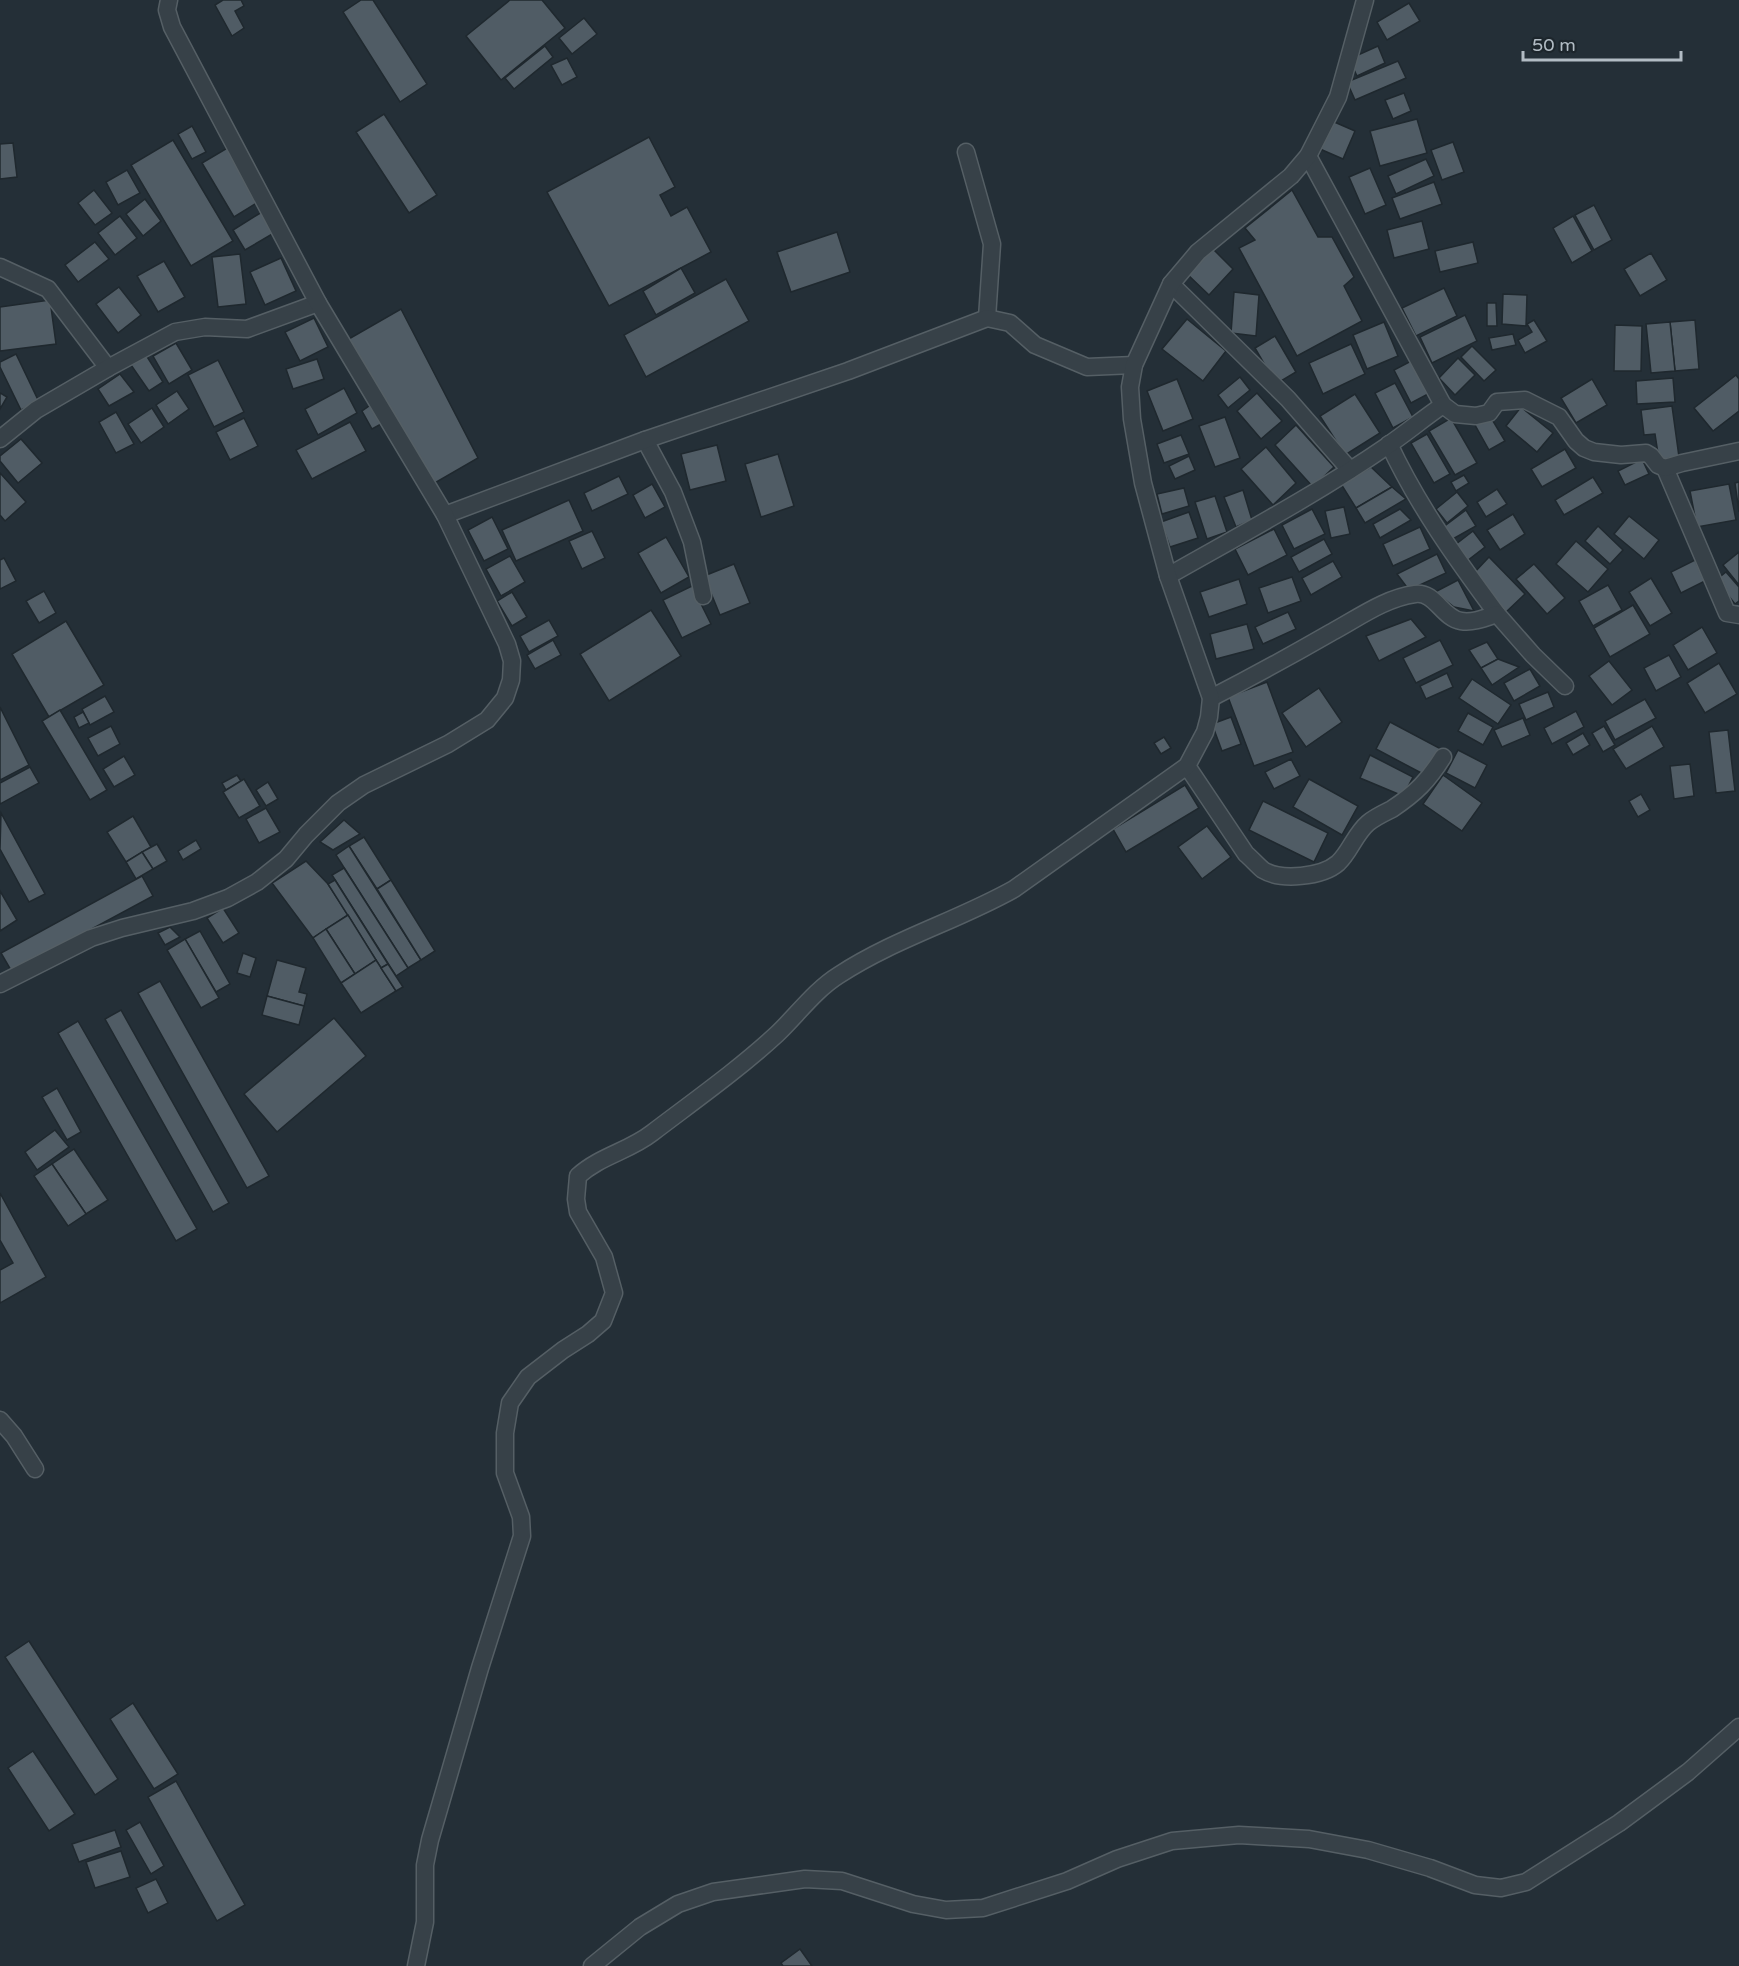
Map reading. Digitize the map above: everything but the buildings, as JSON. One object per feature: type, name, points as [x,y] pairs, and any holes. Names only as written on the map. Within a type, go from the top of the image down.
[{"type":"street","points":[[0,984],[91,938],[193,911],[228,898],[257,882],[285,859],[338,803],[355,791],[396,768],[448,744],[487,720],[505,698],[511,680],[512,661],[507,644],[445,515],[318,303],[172,27],[167,10],[169,0]]},
{"type":"street","points":[[416,1966],[425,1922],[425,1865],[430,1840],[480,1668],[522,1536],[521,1517],[505,1473],[505,1433],[510,1403],[528,1377],[603,1321],[614,1293],[604,1257],[578,1212],[576,1199],[578,1176],[590,1165],[642,1142],[777,1034],[821,988],[838,975],[909,937],[987,904],[1014,889],[1187,766],[1205,732],[1211,698],[1168,576],[1143,483],[1132,419],[1130,387],[1134,365],[1171,284],[1198,252],[1291,176],[1308,156],[1338,97],[1365,0]]},
{"type":"street","points":[[966,153],[992,244],[987,318]]},
{"type":"street","points":[[1308,156],[1443,405],[1455,414],[1476,416],[1489,413],[1497,402],[1525,400],[1559,417],[1576,441],[1584,448],[1594,452],[1646,453],[1658,465],[1665,468],[1739,451]]},
{"type":"street","points":[[0,267],[48,288],[108,368]]},
{"type":"street","points":[[1171,284],[1288,399],[1350,470]]},
{"type":"street","points":[[0,439],[36,410],[175,332],[205,327],[247,329],[318,303]]},
{"type":"street","points":[[445,515],[645,440],[848,371],[987,318],[1010,323],[1035,345],[1087,367],[1134,365]]},
{"type":"street","points":[[1168,576],[1350,470],[1443,405]]},
{"type":"street","points":[[645,440],[673,492],[692,542],[703,596]]},
{"type":"street","points":[[1389,444],[1448,548],[1497,614],[1533,655],[1565,686]]},
{"type":"street","points":[[1665,468],[1727,613],[1739,615]]},
{"type":"street","points":[[1211,698],[1399,598],[1417,593],[1424,594],[1437,603],[1450,617],[1460,621],[1479,620],[1497,614]]},
{"type":"street","points":[[1187,766],[1254,863],[1265,871],[1306,876],[1319,873],[1337,864],[1366,824],[1424,785],[1443,757]]},
{"type":"street","points":[[0,1420],[14,1436],[35,1469]]},
{"type":"street","points":[[592,1966],[640,1927],[678,1904],[712,1892],[805,1880],[842,1881],[913,1904],[946,1911],[983,1908],[1067,1881],[1117,1859],[1172,1841],[1239,1835],[1309,1839],[1368,1850],[1430,1868],[1475,1885],[1501,1888],[1526,1882],[1619,1823],[1688,1772],[1739,1727]]}]
